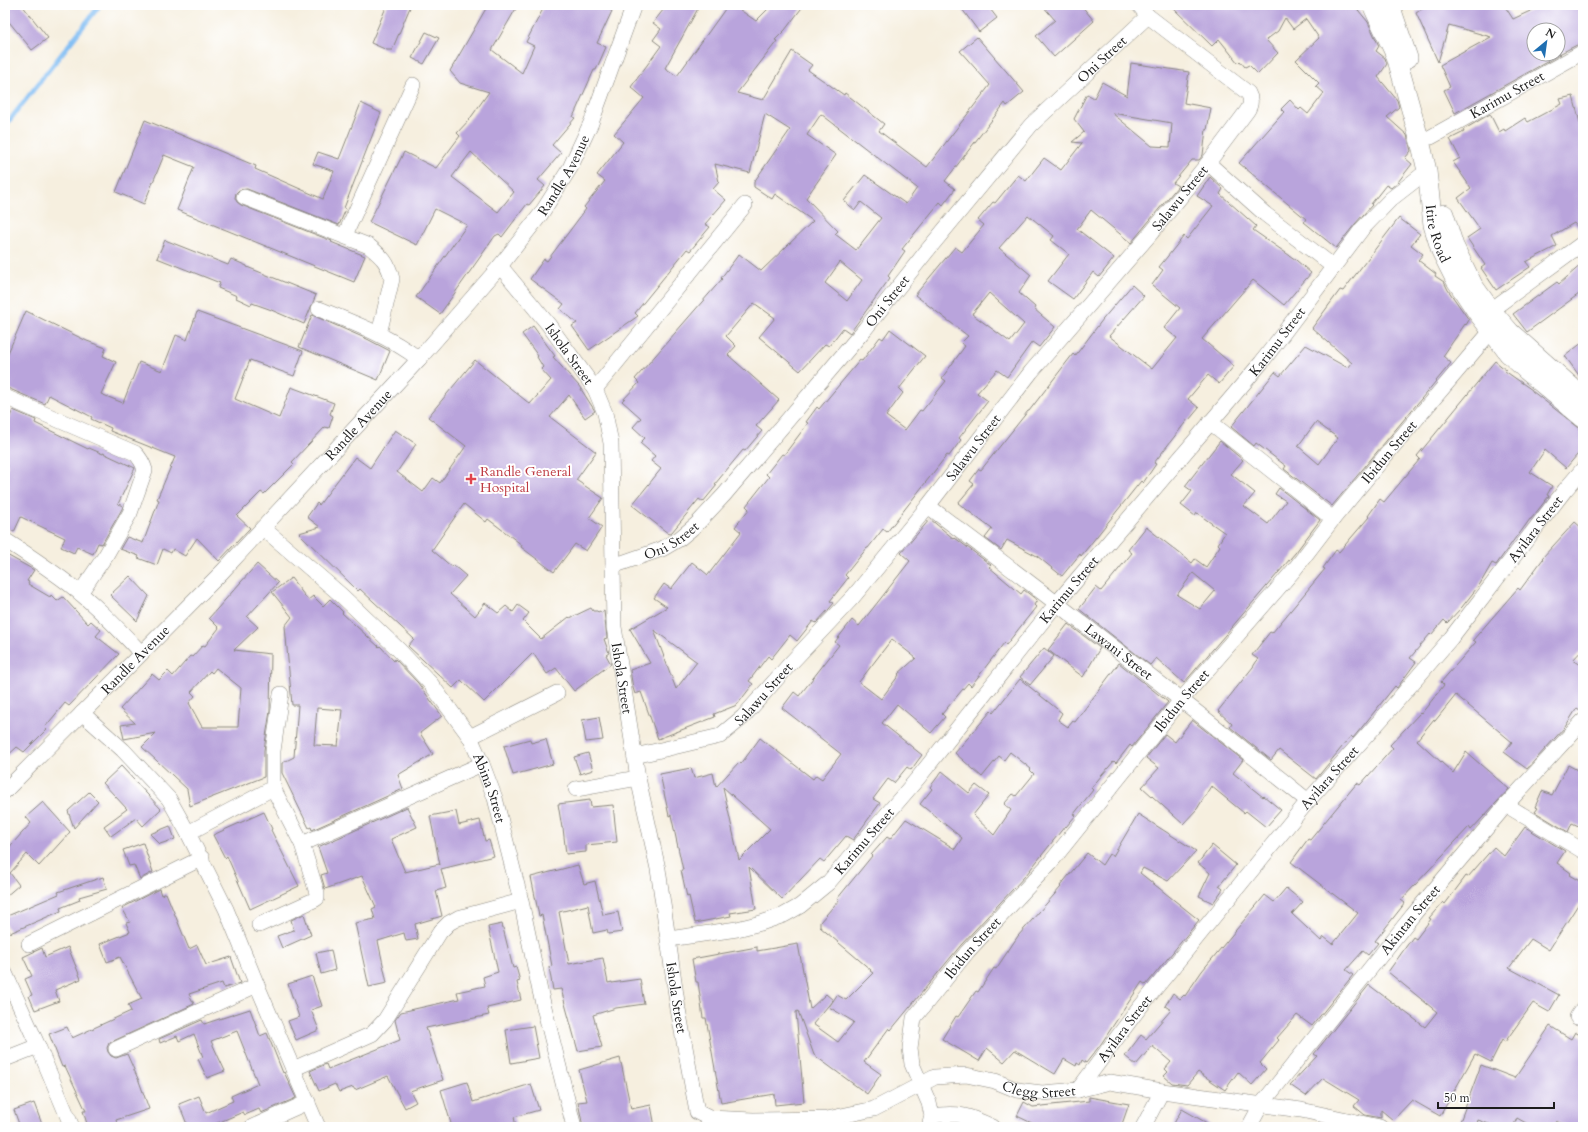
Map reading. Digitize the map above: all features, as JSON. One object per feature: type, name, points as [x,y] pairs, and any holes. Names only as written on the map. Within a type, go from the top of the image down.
[{"type":"main road","name":"Itire Road","points":[[1372,5],[1396,56],[1427,171],[1433,225],[1441,251],[1455,279],[1477,312],[1508,353],[1583,418]]},
{"type":"main road","name":"Itire Road","points":[[1390,5],[1424,107],[1438,168],[1444,218],[1454,246],[1473,285],[1491,310],[1510,332],[1583,397]]},
{"type":"street","name":"Randle Avenue","points":[[5,791],[222,572],[263,528],[419,359],[500,266],[542,214],[570,168],[591,123],[634,5]]},
{"type":"street","name":"Salawu Street","points":[[635,756],[720,736],[743,716],[789,664],[852,597],[928,506],[1031,372],[1152,232],[1208,163],[1250,106],[1251,98],[1248,93],[1143,10]]},
{"type":"street","name":"Oni Street","points":[[613,566],[662,549],[679,539],[697,524],[724,495],[865,329],[930,246],[1031,125],[1143,10]]},
{"type":"street","name":"Karimu Street","points":[[1431,137],[1583,52]]},
{"type":"street","points":[[345,236],[413,85]]},
{"type":"street","points":[[1208,163],[1265,214],[1334,267]]},
{"type":"street","name":"Karimu Street","points":[[669,939],[737,929],[784,915],[800,906],[828,883],[918,778],[1057,603],[1261,363],[1362,229],[1391,199],[1427,171]]},
{"type":"street","points":[[244,197],[369,246],[385,259],[392,279],[379,334]]},
{"type":"street","points":[[595,389],[745,205]]},
{"type":"street","points":[[1491,310],[1583,243]]},
{"type":"street","name":"Ishola Street","points":[[500,266],[548,324],[595,389],[605,413],[611,443],[614,627],[638,778],[658,869],[678,1009],[695,1105],[697,1112],[703,1117]]},
{"type":"street","points":[[319,309],[379,334],[402,346],[419,359]]},
{"type":"street","name":"Ibidun Street","points":[[931,1122],[929,1103],[912,1064],[910,1048],[914,1018],[968,951],[1050,863],[1182,699],[1294,570],[1333,519],[1391,448],[1492,330]]},
{"type":"street","points":[[5,397],[134,453],[140,458],[143,465],[144,470],[130,513],[106,555],[80,593]]},
{"type":"street","points":[[1210,422],[1333,519]]},
{"type":"street","name":"Ayilara Street","points":[[1078,1090],[1137,1011],[1308,801],[1451,638],[1565,490],[1583,469]]},
{"type":"street","name":"Lawani Street","points":[[928,506],[1182,699],[1308,801]]},
{"type":"street","name":"Abina Street","points":[[263,528],[341,595],[399,650],[431,684],[470,737],[482,764],[494,798],[521,901],[540,991],[574,1127]]},
{"type":"street","points":[[5,540],[61,578],[80,593],[122,632],[141,653]]},
{"type":"street","points":[[470,737],[557,693]]},
{"type":"street","points":[[259,925],[317,898],[316,886],[302,844],[274,788],[273,751],[281,694]]},
{"type":"street","points":[[82,713],[123,750],[168,799],[202,858],[226,909],[318,1127]]},
{"type":"street","name":"Akintan Street","points":[[1249,1127],[1262,1104],[1413,915],[1506,805],[1583,720]]},
{"type":"street","points":[[302,844],[482,764]]},
{"type":"street","points":[[576,789],[638,778]]},
{"type":"street","points":[[188,834],[274,788]]},
{"type":"street","points":[[1506,805],[1583,851]]},
{"type":"street","points":[[29,944],[202,858]]},
{"type":"street","points":[[293,1069],[372,1034],[385,1020],[440,932],[449,923],[458,918],[521,901]]},
{"type":"street","points":[[5,973],[72,1127]]},
{"type":"street","points":[[116,1049],[257,985]]},
{"type":"street","points":[[5,1059],[38,1046]]},
{"type":"street","name":"Clegg Street","points":[[703,1117],[753,1120],[827,1119],[874,1109],[935,1078],[966,1076],[994,1081],[1017,1090],[1042,1093],[1078,1090],[1110,1082],[1162,1091],[1301,1110],[1380,1127]]},
{"type":"street","points":[[1143,1127],[1162,1091]]},
{"type":"street","points":[[252,1127],[308,1102]]},
{"type":"street","points":[[931,1122],[948,1114],[968,1116],[993,1127]]},
{"type":"building","points":[[5,5],[22,5],[48,38],[32,50],[5,17]]},
{"type":"building","points":[[387,5],[411,5],[392,50],[387,50],[371,43]]},
{"type":"building","points":[[488,5],[518,5],[492,50],[522,73],[534,46],[526,42],[545,5],[598,5],[612,11],[597,43],[606,47],[573,117],[575,118],[552,145],[561,153],[538,180],[545,186],[529,205],[527,204],[502,237],[499,234],[495,236],[440,314],[416,297],[467,225],[435,209],[417,245],[369,222],[404,152],[436,168],[460,136],[457,133],[469,120],[489,92],[460,83],[450,71]],"holes":[[[471,152],[514,192],[498,212],[452,177]]]},
{"type":"building","points":[[667,5],[700,5],[665,68],[677,76],[728,5],[733,5],[756,21],[772,5],[804,5],[785,30],[775,40],[777,41],[737,93],[763,100],[792,51],[812,65],[808,70],[844,95],[845,93],[884,124],[879,131],[927,167],[990,85],[960,51],[977,37],[1024,92],[1007,106],[1005,103],[945,181],[955,189],[943,205],[940,202],[902,249],[905,251],[888,276],[890,278],[850,333],[843,328],[829,346],[825,344],[800,371],[759,337],[775,318],[754,303],[726,336],[736,346],[728,355],[779,400],[756,426],[762,431],[745,451],[743,450],[715,484],[717,485],[703,502],[699,499],[669,534],[632,505],[661,469],[651,461],[655,456],[640,443],[645,438],[633,427],[641,418],[622,401],[639,383],[635,379],[722,279],[721,278],[739,254],[761,271],[813,221],[775,194],[772,199],[754,187],[754,182],[790,130],[765,114],[750,173],[715,164],[719,182],[713,189],[726,200],[705,224],[710,227],[690,251],[687,249],[635,313],[638,316],[589,350],[572,326],[577,323],[560,309],[564,304],[530,279],[544,259],[547,261],[586,209],[584,207],[605,181],[597,175],[623,142],[614,134],[644,98],[631,87],[661,46],[653,40],[661,29],[653,23]],"holes":[[[821,114],[917,188],[906,204],[865,175],[844,201],[855,210],[861,202],[881,218],[856,250],[835,234],[838,231],[806,198],[836,155],[807,135]],[[840,262],[862,280],[847,301],[825,283]]]},
{"type":"building","points":[[959,5],[987,5],[997,18],[979,32]]},
{"type":"building","points":[[1042,5],[1081,5],[1094,21],[1054,57],[1036,36],[1055,20]]},
{"type":"building","points":[[1170,5],[1354,5],[1368,22],[1379,46],[1376,51],[1385,58],[1387,64],[1378,77],[1397,100],[1399,107],[1387,117],[1407,135],[1411,151],[1405,158],[1412,164],[1398,182],[1391,188],[1386,185],[1371,204],[1372,205],[1336,248],[1304,222],[1306,219],[1239,163],[1284,112],[1281,109],[1290,100],[1299,110],[1301,108],[1308,114],[1324,93],[1316,86],[1319,83],[1296,60],[1319,38],[1306,19],[1293,29],[1285,18],[1278,31],[1266,40],[1278,53],[1258,74],[1249,65],[1245,67],[1240,61],[1238,63],[1219,39],[1212,46]]},
{"type":"building","points":[[1428,5],[1504,5],[1513,19],[1543,5],[1577,5],[1583,18],[1583,42],[1566,50],[1566,22],[1526,22],[1526,62],[1547,62],[1455,113],[1444,90],[1450,87],[1440,65],[1491,37],[1449,25],[1438,62],[1416,13]]},
{"type":"building","points":[[426,32],[439,38],[424,64],[412,58]]},
{"type":"building","points":[[1131,63],[1189,72],[1184,103],[1211,108],[1207,130],[1206,129],[1203,155],[1199,160],[1192,160],[1173,183],[1178,186],[1131,243],[1091,210],[1077,229],[1114,258],[1099,277],[1093,272],[1073,299],[1048,281],[1069,254],[1051,240],[1054,236],[1028,215],[999,248],[1031,275],[1019,293],[1035,307],[1034,309],[1055,327],[1039,347],[1032,342],[1007,377],[997,370],[977,393],[988,401],[959,438],[961,440],[949,456],[947,455],[887,532],[883,529],[845,575],[848,578],[830,601],[834,603],[829,609],[816,623],[813,621],[797,641],[790,635],[771,659],[768,656],[749,681],[753,684],[737,705],[714,714],[715,717],[658,739],[641,692],[635,694],[633,688],[630,670],[650,663],[630,629],[667,607],[654,598],[664,584],[671,589],[692,562],[708,575],[741,532],[735,527],[749,509],[746,506],[769,477],[766,474],[782,454],[784,455],[808,423],[806,422],[817,407],[819,409],[860,360],[862,361],[880,337],[883,339],[890,329],[925,356],[899,389],[903,393],[886,416],[905,430],[920,410],[922,411],[946,381],[942,378],[965,346],[961,343],[968,336],[915,295],[955,247],[962,252],[984,225],[978,220],[993,202],[995,203],[1018,175],[1026,181],[1044,158],[1061,170],[1082,143],[1072,142],[1084,132],[1074,119],[1087,94],[1094,98],[1102,82],[1127,96]],"holes":[[[1112,113],[1172,123],[1170,147],[1152,146]],[[989,293],[1024,324],[1010,342],[972,314]],[[654,630],[697,662],[676,689]]]},
{"type":"building","points":[[1573,96],[1583,134],[1583,234],[1574,223],[1552,236],[1557,246],[1526,262],[1530,267],[1496,290],[1481,268],[1485,265],[1467,238],[1480,229],[1458,198],[1471,188],[1453,162],[1460,158],[1450,139],[1464,132],[1463,130],[1490,114],[1499,132],[1504,129],[1505,131],[1525,118],[1528,122],[1562,104],[1560,99]]},
{"type":"building","points":[[361,103],[381,113],[344,208],[346,209],[339,225],[247,189],[239,190],[236,193],[235,198],[241,205],[332,241],[331,242],[365,256],[354,282],[177,210],[194,167],[164,155],[144,204],[116,192],[145,120],[256,166],[255,169],[323,199],[334,171],[313,164],[318,152],[339,159]]},
{"type":"building","points":[[1210,177],[1223,189],[1220,194],[1256,226],[1253,230],[1296,260],[1311,273],[1284,305],[1253,280],[1202,339],[1234,366],[1219,384],[1208,375],[1188,399],[1199,408],[1189,420],[1188,419],[1154,463],[1156,464],[1143,483],[1141,481],[1081,556],[1080,554],[1062,576],[1037,556],[1007,540],[1001,550],[985,538],[992,529],[958,503],[974,484],[970,481],[979,469],[981,470],[1029,411],[1073,354],[1075,356],[1103,319],[1132,285],[1144,296],[1109,336],[1152,369],[1177,338],[1164,328],[1180,308],[1152,285],[1163,270],[1159,267],[1184,236],[1187,239],[1213,206],[1197,196]]},
{"type":"building","points":[[1399,218],[1420,234],[1411,245],[1423,254],[1418,260],[1436,274],[1435,276],[1444,282],[1469,320],[1443,356],[1451,363],[1332,506],[1284,469],[1286,466],[1256,443],[1254,446],[1231,427],[1275,372],[1280,376],[1306,345],[1348,368],[1352,363],[1312,328],[1340,290],[1343,291]],"holes":[[[1316,422],[1338,438],[1319,464],[1298,446]]]},
{"type":"building","points":[[165,240],[228,265],[231,259],[316,295],[304,324],[269,309],[252,303],[251,305],[236,298],[237,296],[218,288],[220,283],[157,258]]},
{"type":"building","points":[[1583,263],[1583,291],[1527,332],[1513,314],[1557,282],[1559,284]]},
{"type":"building","points":[[26,311],[87,341],[106,348],[103,356],[116,362],[101,394],[123,403],[139,362],[162,371],[176,335],[187,340],[197,312],[303,351],[294,376],[250,360],[235,399],[279,418],[291,387],[334,403],[330,414],[333,416],[329,428],[325,427],[292,462],[294,464],[264,494],[261,492],[237,516],[250,528],[219,561],[197,538],[185,556],[173,549],[171,553],[163,549],[157,565],[138,558],[139,556],[120,549],[127,537],[143,543],[159,500],[157,499],[175,457],[110,431],[111,428],[91,419],[92,417],[49,395],[45,404],[5,387],[5,360]]},
{"type":"building","points":[[312,315],[367,339],[390,351],[378,380],[299,347]]},
{"type":"building","points":[[533,326],[555,356],[553,357],[579,386],[595,411],[585,418],[569,395],[550,417],[596,452],[576,480],[603,498],[589,518],[602,527],[586,551],[575,544],[554,572],[488,519],[486,522],[464,504],[432,550],[452,567],[453,565],[466,576],[450,594],[475,616],[485,603],[498,613],[506,606],[513,612],[518,605],[529,613],[523,621],[541,639],[569,617],[570,618],[591,608],[593,611],[600,611],[601,613],[604,611],[607,638],[604,639],[609,653],[606,655],[611,664],[574,691],[556,668],[547,674],[533,653],[484,702],[461,680],[453,688],[408,646],[414,639],[360,589],[358,591],[299,533],[320,527],[307,517],[317,503],[319,505],[355,457],[370,468],[395,430],[416,444],[397,472],[423,492],[433,478],[440,483],[466,446],[428,417],[475,360],[530,404],[551,380],[541,369],[543,367],[537,357],[538,356],[522,334]]},
{"type":"building","points":[[1583,342],[1583,381],[1565,356]]},
{"type":"building","points":[[1495,361],[1506,370],[1505,371],[1532,390],[1583,431],[1583,448],[1566,468],[1545,450],[1530,472],[1552,486],[1547,495],[1549,496],[1496,565],[1492,563],[1480,584],[1462,607],[1447,623],[1444,620],[1410,658],[1416,662],[1397,688],[1395,686],[1353,738],[1351,736],[1316,779],[1279,750],[1271,760],[1230,727],[1232,724],[1218,711],[1253,667],[1258,659],[1252,655],[1270,632],[1272,633],[1325,569],[1323,568],[1336,550],[1339,552],[1369,517],[1368,516],[1380,499],[1384,502],[1420,459],[1417,456]]},
{"type":"building","points":[[13,410],[36,420],[35,423],[88,449],[89,448],[103,453],[135,468],[118,504],[123,506],[122,509],[102,544],[98,543],[93,554],[77,547],[74,553],[61,547],[65,538],[21,517],[14,532],[5,527],[5,471],[8,465],[5,464],[5,427]]},
{"type":"building","points":[[1220,441],[1243,460],[1231,474],[1255,493],[1244,506],[1268,524],[1286,501],[1275,494],[1279,488],[1320,520],[1296,552],[1184,683],[1156,658],[1150,665],[1079,609],[1096,587],[1101,591],[1132,553],[1128,550],[1146,527],[1192,563],[1195,559],[1206,567],[1220,546],[1218,544],[1225,533],[1197,513],[1195,516],[1181,505],[1192,491],[1185,486]],"holes":[[[1193,573],[1215,591],[1200,609],[1177,595]]]},
{"type":"building","points":[[930,519],[954,539],[955,538],[991,565],[989,567],[1021,594],[1024,590],[1037,600],[1034,605],[1036,607],[1006,645],[1004,643],[971,686],[968,683],[942,714],[945,717],[931,733],[897,704],[882,723],[922,755],[911,770],[907,767],[894,783],[888,779],[873,799],[880,803],[853,840],[846,836],[824,862],[820,859],[782,899],[749,867],[756,909],[730,913],[731,916],[695,923],[689,896],[687,897],[681,870],[683,870],[671,815],[669,816],[660,774],[691,768],[694,778],[713,773],[716,787],[739,762],[741,764],[760,738],[813,779],[816,775],[822,779],[841,754],[782,708],[794,692],[799,696],[839,645],[835,642],[852,620],[859,626],[910,561],[901,553]],"holes":[[[892,639],[916,658],[898,674],[899,675],[881,699],[859,682]],[[723,787],[770,829],[739,860]]]},
{"type":"building","points":[[1575,522],[1583,529],[1583,649],[1573,660],[1583,666],[1583,712],[1577,708],[1565,727],[1527,769],[1504,752],[1512,742],[1456,695],[1435,721],[1434,719],[1417,740],[1453,773],[1466,752],[1509,789],[1471,830],[1469,827],[1401,900],[1405,903],[1375,941],[1378,943],[1368,955],[1363,951],[1346,970],[1353,975],[1312,1026],[1297,1015],[1277,1038],[1279,1040],[1260,1063],[1266,1069],[1252,1085],[1238,1072],[1225,1090],[1198,1072],[1187,1085],[1172,1083],[1164,1076],[1168,1072],[1165,1069],[1171,1062],[1152,1046],[1136,1065],[1125,1056],[1141,1035],[1146,1039],[1171,1010],[1165,1006],[1173,993],[1180,999],[1184,995],[1185,996],[1202,971],[1265,895],[1274,902],[1286,888],[1303,902],[1292,914],[1321,941],[1324,937],[1333,944],[1358,913],[1291,862],[1308,839],[1310,840],[1357,783],[1360,785],[1393,748],[1390,745],[1420,713],[1421,714],[1444,685],[1441,682],[1476,642],[1473,640],[1518,588],[1520,590],[1543,559],[1542,558]]},
{"type":"building","points":[[5,554],[34,570],[27,581],[29,582],[28,584],[50,597],[51,595],[57,601],[63,597],[88,624],[91,621],[101,630],[96,636],[119,654],[69,706],[65,703],[45,727],[47,729],[24,752],[17,747],[5,758]]},
{"type":"building","points":[[257,564],[278,583],[247,617],[258,627],[234,650],[271,654],[270,711],[264,750],[264,777],[190,806],[187,789],[142,747],[156,733],[124,739],[121,725],[135,723],[120,709],[152,674],[159,680],[168,671],[173,676],[190,656],[192,657],[203,645],[205,646],[219,628],[209,618]],"holes":[[[216,668],[241,688],[238,727],[202,727],[189,703],[195,696],[191,692],[210,671],[212,673]]]},
{"type":"building","points":[[130,576],[149,596],[137,621],[110,595]]},
{"type":"building","points":[[291,578],[308,600],[313,596],[323,606],[330,599],[343,612],[342,613],[379,647],[380,646],[394,661],[395,659],[418,683],[442,716],[420,733],[433,754],[398,775],[403,789],[312,830],[311,827],[309,828],[282,773],[282,763],[294,757],[298,705],[292,705],[285,626],[292,617],[272,592]],"holes":[[[317,708],[342,710],[338,746],[314,745]]]},
{"type":"building","points":[[1068,624],[1100,648],[1083,677],[1048,650]]},
{"type":"building","points":[[1044,648],[1054,656],[1030,685],[1020,677]]},
{"type":"building","points":[[1119,663],[1168,702],[1132,747],[1130,745],[1116,763],[1114,761],[1091,788],[1093,790],[1074,814],[1076,815],[1066,827],[1065,826],[1026,875],[961,945],[891,1030],[889,1028],[864,1062],[881,1074],[867,1094],[814,1055],[798,1011],[796,1012],[804,1102],[775,1105],[774,1094],[721,1103],[706,1018],[703,1018],[698,982],[696,982],[692,959],[757,947],[757,951],[798,944],[810,1009],[826,994],[833,1000],[813,1024],[838,1042],[854,1022],[829,1007],[837,995],[846,1000],[873,973],[820,927],[820,922],[839,900],[837,899],[872,856],[871,855],[887,837],[890,839],[906,819],[955,849],[962,838],[920,804],[932,789],[930,787],[942,771],[969,793],[976,785],[989,795],[973,815],[994,835],[1011,810],[1004,804],[1013,794],[1016,796],[1034,774],[1030,770],[1031,769],[1010,752],[1004,760],[999,756],[982,777],[955,753],[991,711],[993,713],[1020,679],[1062,713],[1058,720],[1068,727],[1073,721],[1075,722]]},
{"type":"building","points":[[599,717],[603,740],[586,742],[582,720]]},
{"type":"building","points":[[1192,720],[1243,760],[1233,773],[1281,810],[1266,827],[1246,811],[1244,813],[1211,786],[1197,809],[1183,824],[1142,787],[1159,768],[1146,758],[1165,734],[1175,742]]},
{"type":"building","points":[[530,739],[531,743],[546,739],[553,764],[513,775],[504,746]]},
{"type":"building","points":[[588,753],[593,770],[580,774],[574,757]]},
{"type":"building","points":[[1568,765],[1583,773],[1583,828],[1572,823],[1568,832],[1535,812],[1538,808],[1535,807],[1542,791],[1552,795]]},
{"type":"building","points":[[121,766],[161,809],[143,826],[136,818],[111,836],[104,826],[127,809],[103,783]]},
{"type":"building","points":[[89,792],[98,801],[74,828],[68,811]]},
{"type":"building","points":[[590,800],[591,807],[613,805],[617,842],[586,845],[586,852],[566,854],[558,804]]},
{"type":"building","points":[[43,802],[70,832],[39,866],[27,854],[10,873],[19,885],[5,897],[5,852],[31,823],[26,817]]},
{"type":"building","points":[[407,807],[417,827],[391,839],[405,872],[440,865],[430,816],[456,811],[459,825],[480,820],[485,841],[489,840],[494,856],[441,869],[446,888],[436,891],[442,916],[415,924],[418,939],[406,941],[404,933],[378,941],[387,983],[369,987],[355,923],[375,919],[372,909],[376,907],[362,876],[325,889],[321,875],[327,873],[318,847]]},
{"type":"building","points":[[264,812],[272,829],[271,830],[299,886],[250,909],[227,856],[225,858],[213,835]]},
{"type":"building","points":[[1138,814],[1196,851],[1168,881],[1143,868],[1140,873],[1199,920],[1146,985],[1142,982],[1101,1044],[1086,1063],[1082,1060],[1080,1065],[1077,1063],[1076,1066],[1064,1059],[1055,1074],[1015,1050],[1004,1062],[987,1048],[979,1061],[942,1039],[956,1016],[958,1017],[976,991],[978,992],[994,968],[996,969],[1018,936],[1061,887],[1060,886],[1087,853],[1102,865],[1109,854],[1113,856]]},
{"type":"building","points":[[170,826],[175,839],[160,844],[150,834]]},
{"type":"building","points":[[1525,827],[1565,851],[1557,863],[1571,873],[1569,875],[1583,883],[1583,906],[1579,903],[1549,950],[1531,939],[1509,968],[1559,995],[1549,1012],[1533,1003],[1505,1042],[1502,1040],[1491,1062],[1475,1054],[1440,1116],[1412,1100],[1393,1120],[1381,1110],[1381,1118],[1365,1115],[1354,1106],[1359,1100],[1323,1078],[1306,1096],[1290,1085],[1317,1056],[1314,1054],[1369,985],[1425,1027],[1437,1012],[1388,972],[1413,937],[1416,939],[1431,919],[1429,918],[1443,902],[1445,904],[1466,876],[1468,877],[1494,847],[1504,856]]},
{"type":"building","points":[[143,843],[153,872],[140,879],[134,865],[129,866],[123,850]]},
{"type":"building","points":[[1212,845],[1236,865],[1219,886],[1223,889],[1213,903],[1199,896],[1210,873],[1198,863]]},
{"type":"building","points":[[578,865],[584,884],[595,881],[603,915],[618,912],[622,932],[608,934],[607,930],[593,933],[588,905],[559,912],[569,964],[603,958],[608,983],[640,979],[644,1004],[616,1008],[593,1015],[602,1047],[578,1051],[561,989],[553,990],[549,967],[552,966],[542,915],[539,916],[531,877]]},
{"type":"building","points":[[103,877],[107,889],[79,897],[80,900],[60,908],[61,911],[10,933],[5,923],[5,917],[59,894],[58,892]]},
{"type":"building","points":[[159,889],[161,895],[166,893],[189,949],[197,945],[206,965],[231,957],[240,983],[224,988],[222,983],[189,994],[194,1004],[109,1043],[107,1048],[111,1056],[116,1058],[127,1054],[149,1109],[116,1120],[118,1127],[88,1127],[83,1111],[86,1111],[65,1066],[62,1067],[49,1034],[67,1027],[72,1038],[131,1011],[128,1005],[142,999],[120,957],[107,962],[100,944],[130,932],[126,923],[130,922],[122,908]]},
{"type":"building","points":[[304,914],[311,935],[282,948],[277,936],[294,930],[291,920]]},
{"type":"building","points":[[502,924],[513,968],[516,967],[520,981],[517,982],[521,1000],[487,1008],[489,1015],[426,1028],[443,1080],[410,1091],[416,1102],[405,1108],[388,1076],[355,1090],[353,1087],[339,1092],[335,1084],[319,1091],[310,1071],[326,1064],[328,1069],[400,1040],[395,1020],[401,1012],[459,999],[457,992],[485,986],[483,977],[498,972],[488,927]]},
{"type":"building","points":[[68,947],[81,979],[55,990],[59,1001],[35,1010],[29,996],[32,995],[25,979],[32,976],[23,957],[42,948],[45,957]]},
{"type":"building","points":[[331,950],[335,970],[321,974],[316,953]]},
{"type":"building","points":[[312,976],[322,1006],[311,1010],[319,1030],[296,1040],[288,1021],[299,1017],[288,984]]},
{"type":"building","points":[[250,1009],[260,1036],[267,1033],[283,1073],[284,1072],[296,1098],[261,1113],[259,1109],[245,1115],[243,1112],[208,1127],[188,1127],[179,1104],[199,1096],[206,1113],[233,1101],[231,1096],[258,1084],[237,1031],[211,1041],[225,1071],[207,1078],[198,1059],[203,1057],[194,1034],[179,1041],[177,1036],[160,1043],[159,1039],[202,1020],[204,1024]]},
{"type":"building","points":[[533,1026],[539,1058],[511,1063],[506,1030]]},
{"type":"building","points":[[1550,1026],[1571,1039],[1575,1032],[1583,1037],[1583,1127],[1570,1127],[1556,1121],[1553,1127],[1533,1127],[1517,1118],[1513,1127],[1497,1127],[1478,1120],[1476,1127],[1458,1127],[1481,1065],[1515,1078]]},
{"type":"building","points":[[620,1058],[631,1109],[651,1105],[655,1127],[583,1127],[578,1102],[587,1101],[579,1070]]},
{"type":"building","points":[[467,1082],[473,1102],[531,1084],[539,1110],[514,1117],[516,1127],[452,1127],[441,1090]]},
{"type":"building","points":[[1089,1097],[1129,1104],[1121,1127],[1040,1127],[1017,1116],[1024,1102],[1033,1107],[1089,1101]]},
{"type":"building","points":[[34,1103],[43,1127],[20,1127],[14,1110]]},
{"type":"building","points":[[1182,1109],[1214,1127],[1172,1127]]},
{"type":"waterway","points":[[5,126],[100,5]]},
{"type":"place","name":"Randle General Hospital","points":[[471,479]]}]
